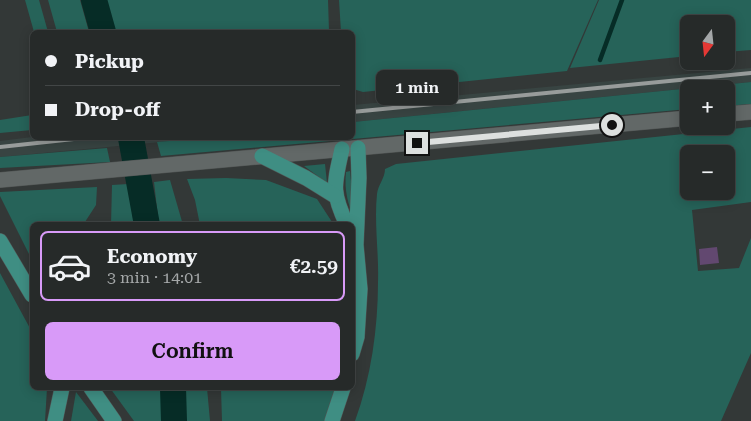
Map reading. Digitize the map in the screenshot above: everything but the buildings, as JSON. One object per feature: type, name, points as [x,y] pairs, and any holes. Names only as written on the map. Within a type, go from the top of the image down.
[{"type":"main road","points":[[346,222],[335,196],[336,179],[350,148]]},
{"type":"main road","points":[[350,148],[360,178],[355,230]]},
{"type":"main road","points":[[262,156],[306,178],[335,196]]},
{"type":"main road","points":[[0,241],[30,292]]},
{"type":"main road","points":[[355,249],[360,289],[355,343]]},
{"type":"main road","points":[[55,421],[62,390]]},
{"type":"main road","points":[[92,390],[114,421]]},
{"type":"main road","points":[[332,421],[342,390]]},
{"type":"street","points":[[735,113],[751,112]]},
{"type":"street","points":[[0,180],[680,119]]},
{"type":"shaded area","points":[[751,68],[751,82],[735,84],[735,80],[680,80],[680,89],[355,122],[355,105]]},
{"type":"shaded area","points":[[30,137],[30,140],[183,140],[0,157],[0,141]]},
{"type":"green space","points":[[25,0],[39,0],[47,30],[33,30]]},
{"type":"green space","points":[[48,0],[80,0],[88,30],[56,30]]},
{"type":"green space","points":[[101,0],[328,0],[329,30],[110,30]]},
{"type":"green space","points":[[339,0],[598,0],[567,71],[363,92],[355,90],[355,30],[341,30]]},
{"type":"green space","points":[[599,0],[751,0],[751,50],[735,51],[735,15],[680,15],[680,57],[570,68]]},
{"type":"green space","points":[[751,82],[751,104],[735,105],[735,84]]},
{"type":"green space","points":[[680,89],[680,110],[355,139],[355,122]]},
{"type":"green space","points":[[30,115],[30,130],[0,133],[0,120]]},
{"type":"green space","points":[[751,127],[751,202],[692,210],[698,271],[739,268],[751,238],[751,353],[721,421],[355,421],[365,388],[375,335],[378,282],[377,194],[385,169],[396,164],[680,134],[735,135],[735,129]]},
{"type":"green space","points":[[180,140],[341,140],[161,156],[157,142]]},
{"type":"green space","points":[[107,148],[110,162],[0,168],[0,157]]},
{"type":"green space","points":[[325,164],[327,183],[304,166]]},
{"type":"green space","points":[[350,171],[355,221],[346,191],[346,172]]},
{"type":"green space","points":[[187,179],[266,180],[317,199],[332,222],[199,222],[195,200]]},
{"type":"green space","points":[[170,180],[182,222],[159,222],[154,182]]},
{"type":"green space","points":[[128,184],[134,222],[111,222],[112,185]]},
{"type":"green space","points":[[97,187],[96,205],[85,222],[30,222],[30,256],[0,196],[0,192]]},
{"type":"green space","points":[[0,273],[30,328],[30,390],[47,390],[45,421],[0,421]]},
{"type":"green space","points":[[111,390],[161,390],[162,421],[134,421]]},
{"type":"green space","points":[[179,390],[207,390],[210,421],[182,421]]},
{"type":"green space","points":[[221,390],[338,390],[328,421],[222,421]]},
{"type":"green space","points":[[76,392],[98,421],[71,421]]},
{"type":"waterway","points":[[94,0],[102,30]]},
{"type":"waterway","points":[[600,60],[622,0]]},
{"type":"waterway","points":[[131,140],[146,222]]},
{"type":"waterway","points":[[173,390],[174,421]]},
{"type":"railway","points":[[355,112],[751,73]]},
{"type":"railway","points":[[0,147],[65,140]]},
{"type":"route","points":[[417,143],[612,125]]}]
